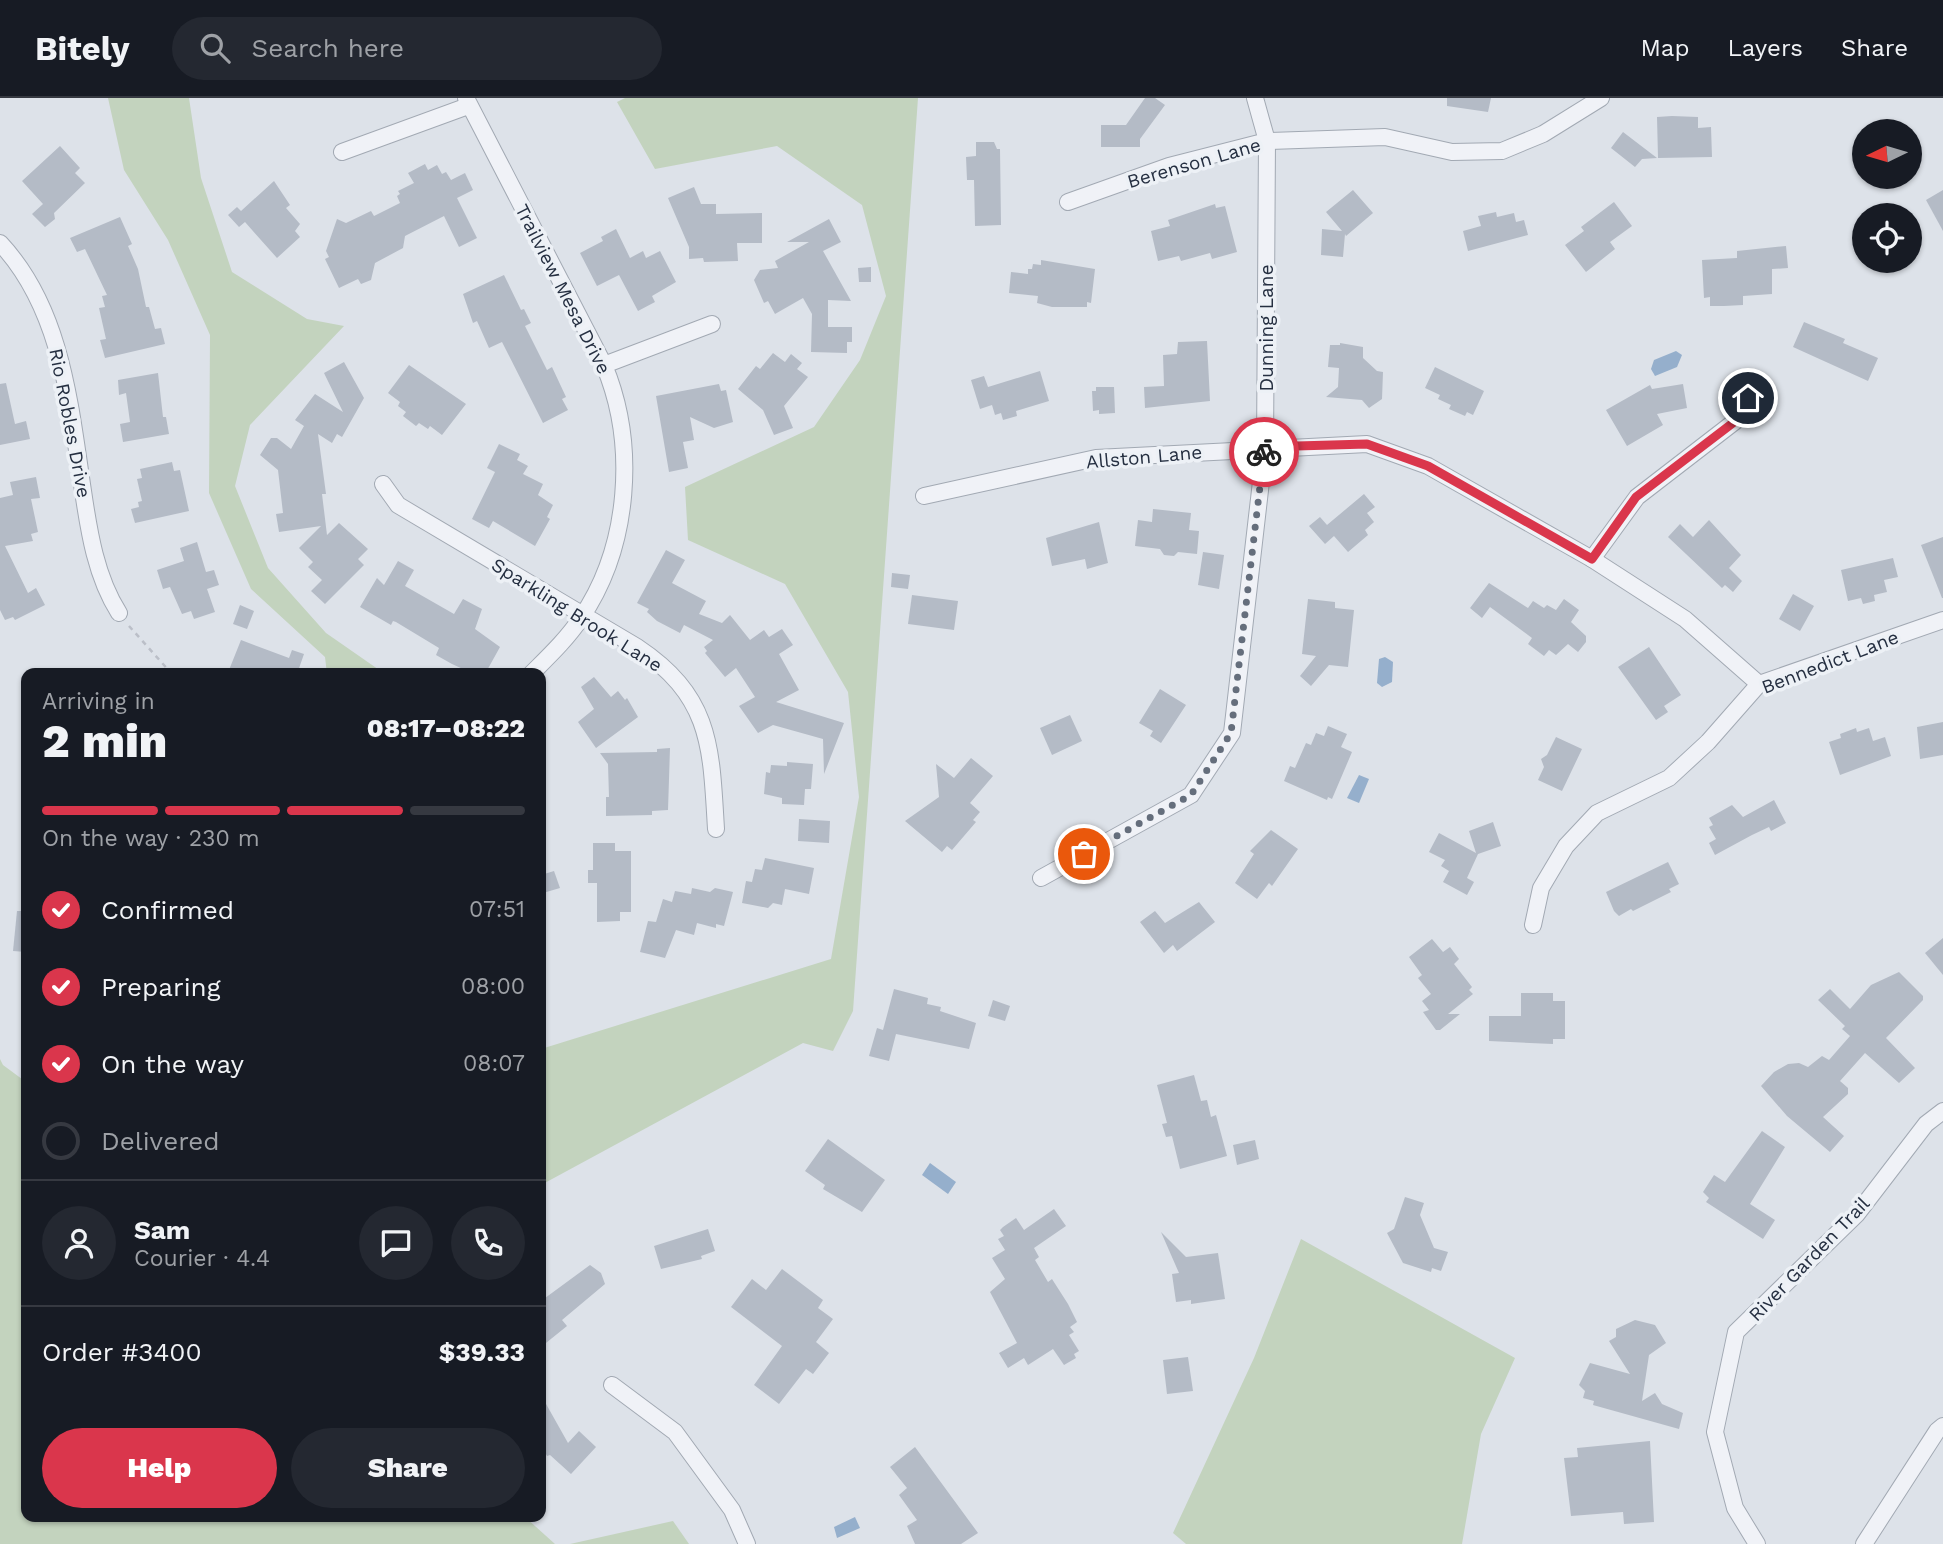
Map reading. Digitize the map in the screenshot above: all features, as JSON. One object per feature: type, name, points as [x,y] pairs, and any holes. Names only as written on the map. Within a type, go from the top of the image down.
[{"type":"street","name":"Dunning Lane","points":[[1041,878],[1191,795],[1231,733],[1265,447],[1267,141],[1255,98]]},
{"type":"street","name":"Berenson Lane","points":[[1068,202],[1169,166],[1267,141],[1385,137],[1452,152],[1502,151],[1543,134],[1601,98]]},
{"type":"street","points":[[342,152],[467,102]]},
{"type":"street","name":"Trailview Mesa Drive","points":[[467,102],[604,365],[619,411],[623,445],[622,508],[611,555],[582,617],[557,649],[537,668]]},
{"type":"street","name":"Rio Robles Drive","points":[[0,243],[12,256],[46,312],[67,393],[89,533],[108,596],[119,612]]},
{"type":"street","points":[[604,365],[712,324]]},
{"type":"street","points":[[1592,559],[1636,497],[1742,416],[1755,379]]},
{"type":"street","name":"Allston Lane","points":[[924,496],[1096,458],[1265,447],[1367,444],[1428,466],[1592,559],[1685,619],[1759,684]]},
{"type":"street","name":"Sparkling Brook Lane","points":[[383,484],[398,505],[653,658],[690,697],[703,721],[711,749],[716,829]]},
{"type":"street","name":"Bennedict Lane","points":[[1533,925],[1541,888],[1566,846],[1597,813],[1669,778],[1708,742],[1759,684],[1943,620]]},
{"type":"street","name":"River Garden Trail","points":[[1757,1544],[1735,1508],[1716,1432],[1736,1332],[1857,1214],[1926,1124],[1943,1111]]},
{"type":"street","points":[[612,1385],[675,1432],[732,1510],[747,1544]]},
{"type":"street","points":[[1864,1544],[1937,1431],[1943,1426]]},
{"type":"path","points":[[119,612],[167,668]]},
{"type":"green space","points":[[108,98],[189,98],[201,178],[232,272],[307,319],[344,326],[250,425],[235,486],[268,568],[326,633],[376,668],[326,668],[325,657],[251,589],[209,493],[210,335],[168,240],[124,170]]},
{"type":"green space","points":[[625,98],[918,98],[853,1011],[833,1051],[803,1043],[546,1182],[546,1047],[831,959],[859,797],[848,692],[785,584],[688,540],[685,487],[814,427],[860,360],[886,296],[862,205],[777,146],[655,169],[617,102]]},
{"type":"green space","points":[[0,1059],[3,1065],[21,1078],[21,1522],[531,1522],[555,1544],[0,1544]]},
{"type":"green space","points":[[1301,1239],[1515,1358],[1481,1434],[1462,1544],[1186,1544],[1173,1533],[1254,1358]]},
{"type":"green space","points":[[673,1521],[689,1544],[570,1544]]},
{"type":"water","points":[[1676,351],[1682,355],[1677,367],[1655,376],[1651,369],[1654,360]]},
{"type":"water","points":[[1385,657],[1393,662],[1392,682],[1382,687],[1377,683],[1379,659]]},
{"type":"water","points":[[1359,775],[1369,779],[1359,803],[1347,798]]},
{"type":"water","points":[[930,1163],[956,1182],[948,1194],[922,1175]]},
{"type":"water","points":[[855,1517],[860,1528],[837,1538],[834,1527]]},
{"type":"building","points":[[1145,98],[1155,98],[1165,105],[1140,139],[1140,147],[1101,147],[1101,125],[1126,125]]},
{"type":"building","points":[[1447,98],[1491,98],[1488,112],[1447,106]]},
{"type":"building","points":[[1657,117],[1698,117],[1698,128],[1711,127],[1712,157],[1658,158]]},
{"type":"building","points":[[1623,132],[1657,158],[1642,159],[1635,167],[1611,148]]},
{"type":"building","points":[[976,142],[994,142],[997,149],[1000,149],[1001,225],[975,226],[974,180],[967,180],[966,157],[976,156]]},
{"type":"building","points":[[60,146],[80,168],[75,173],[85,183],[54,213],[55,219],[45,227],[32,214],[43,204],[22,181]]},
{"type":"building","points":[[425,164],[428,170],[437,165],[442,174],[446,172],[451,180],[465,173],[473,190],[457,198],[477,238],[459,247],[444,216],[405,236],[403,248],[375,263],[371,280],[361,284],[358,279],[339,288],[325,259],[329,257],[326,251],[337,219],[346,223],[371,211],[374,216],[400,203],[398,191],[414,183],[408,173]]},
{"type":"building","points":[[274,181],[290,205],[286,208],[300,224],[295,231],[300,237],[277,258],[245,222],[239,227],[228,215],[237,207],[241,211]]},
{"type":"building","points":[[694,187],[701,204],[716,204],[716,214],[762,213],[762,243],[737,243],[738,261],[704,262],[703,258],[689,259],[689,247],[668,198]]},
{"type":"building","points":[[1353,190],[1373,213],[1346,236],[1345,234],[1343,257],[1321,255],[1322,229],[1342,231],[1326,212]]},
{"type":"building","points":[[1943,190],[1943,231],[1926,200]]},
{"type":"building","points":[[1614,202],[1632,226],[1610,242],[1615,249],[1586,272],[1565,245],[1584,231],[1581,227]]},
{"type":"building","points":[[1215,204],[1216,208],[1225,206],[1237,252],[1212,259],[1210,253],[1181,261],[1179,256],[1158,261],[1151,231],[1170,226],[1168,220]]},
{"type":"building","points":[[1496,212],[1497,217],[1514,213],[1516,222],[1524,220],[1528,235],[1468,251],[1463,231],[1481,226],[1478,216]]},
{"type":"building","points":[[120,217],[132,244],[128,246],[138,269],[146,307],[149,307],[155,329],[161,328],[165,344],[105,358],[100,340],[106,339],[99,308],[105,307],[102,296],[107,295],[85,249],[77,252],[70,238]]},
{"type":"building","points":[[829,219],[841,242],[823,251],[851,301],[828,300],[828,327],[852,327],[852,342],[847,342],[847,353],[811,352],[812,314],[803,298],[775,314],[768,301],[764,303],[754,280],[760,270],[778,268],[775,261],[809,242],[787,242]]},
{"type":"building","points":[[616,229],[630,258],[643,251],[646,258],[660,251],[676,282],[652,296],[655,302],[638,311],[619,275],[597,286],[580,253],[603,241],[601,237]]},
{"type":"building","points":[[1786,246],[1788,268],[1772,269],[1772,294],[1743,296],[1743,305],[1710,306],[1710,297],[1704,298],[1702,260],[1737,258],[1737,251]]},
{"type":"building","points":[[1041,260],[1095,269],[1091,303],[1087,302],[1087,307],[1052,307],[1037,303],[1038,296],[1009,293],[1011,272],[1028,274],[1028,269],[1032,269],[1033,264],[1041,265]]},
{"type":"building","points":[[871,267],[871,282],[859,282],[858,268]]},
{"type":"building","points":[[504,275],[521,310],[524,309],[531,323],[525,326],[547,370],[552,367],[566,397],[562,399],[568,410],[543,423],[502,342],[489,348],[477,321],[473,323],[463,294]]},
{"type":"building","points":[[1804,322],[1845,339],[1843,343],[1878,358],[1868,381],[1793,347]]},
{"type":"building","points":[[1207,341],[1210,401],[1145,408],[1144,387],[1164,386],[1163,355],[1177,354],[1178,342]]},
{"type":"building","points":[[1340,343],[1363,347],[1363,358],[1377,371],[1383,372],[1382,399],[1369,408],[1362,400],[1326,397],[1338,387],[1339,368],[1328,367],[1330,345]]},
{"type":"building","points":[[773,353],[785,362],[791,354],[802,363],[797,369],[808,377],[784,406],[793,428],[774,435],[763,410],[738,389],[756,366],[760,369]]},
{"type":"building","points":[[344,362],[364,398],[342,437],[337,434],[332,443],[318,434],[326,494],[322,494],[327,535],[339,523],[368,549],[358,559],[364,565],[325,604],[311,591],[322,580],[308,567],[313,562],[299,548],[321,526],[279,532],[276,514],[283,513],[278,470],[260,455],[271,438],[277,438],[291,449],[304,426],[295,420],[315,394],[343,412],[324,373]]},
{"type":"building","points":[[409,365],[466,404],[442,435],[430,426],[428,429],[419,423],[416,426],[403,416],[406,412],[398,406],[400,402],[388,393]]},
{"type":"building","points":[[1435,367],[1484,391],[1473,415],[1467,412],[1465,416],[1449,409],[1451,405],[1438,399],[1440,395],[1425,388]]},
{"type":"building","points":[[1040,371],[1049,401],[1016,411],[1017,416],[1003,420],[1001,413],[995,415],[992,405],[980,409],[971,380],[984,376],[988,387]]},
{"type":"building","points":[[158,373],[163,417],[166,417],[169,434],[123,442],[120,424],[130,422],[126,393],[119,395],[118,380]]},
{"type":"building","points":[[6,383],[15,424],[26,421],[30,439],[0,445],[0,384]]},
{"type":"building","points":[[719,384],[721,391],[726,390],[733,422],[714,428],[690,417],[694,440],[683,442],[688,468],[669,472],[656,396]]},
{"type":"building","points":[[1683,384],[1687,408],[1657,414],[1663,425],[1627,446],[1606,410],[1650,385],[1652,389]]},
{"type":"building","points":[[1096,387],[1114,387],[1115,413],[1099,414],[1099,410],[1093,411],[1092,391],[1096,391]]},
{"type":"building","points":[[499,444],[520,454],[517,460],[528,466],[523,474],[543,484],[538,495],[553,505],[547,517],[550,519],[535,546],[493,521],[489,528],[472,519],[495,472],[487,468]]},
{"type":"building","points":[[172,462],[174,471],[180,470],[189,511],[135,523],[131,509],[139,507],[138,502],[142,501],[137,479],[142,478],[140,469]]},
{"type":"building","points":[[36,477],[40,498],[31,499],[38,532],[31,534],[33,541],[5,546],[28,593],[36,588],[45,605],[15,620],[13,617],[5,620],[0,610],[0,498],[13,495],[10,482]]},
{"type":"building","points":[[1364,494],[1375,507],[1367,513],[1374,522],[1365,530],[1368,535],[1348,552],[1334,536],[1325,544],[1309,526],[1320,517],[1327,525]]},
{"type":"building","points":[[1153,509],[1191,513],[1189,530],[1199,531],[1197,554],[1178,552],[1174,556],[1164,555],[1160,549],[1135,546],[1138,520],[1152,522]]},
{"type":"building","points":[[1709,520],[1741,555],[1729,568],[1742,581],[1733,592],[1725,585],[1722,588],[1668,537],[1680,524],[1693,537]]},
{"type":"building","points":[[1099,522],[1108,563],[1087,569],[1085,559],[1052,566],[1046,538]]},
{"type":"building","points":[[1943,537],[1943,598],[1942,598],[1921,545]]},
{"type":"building","points":[[197,542],[206,572],[214,570],[219,585],[207,589],[215,612],[194,619],[191,611],[182,614],[170,587],[163,589],[157,570],[184,561],[180,548]]},
{"type":"building","points":[[666,550],[685,560],[672,583],[706,601],[699,614],[722,623],[730,615],[750,640],[764,630],[769,637],[782,629],[793,645],[779,654],[799,690],[776,702],[844,723],[824,774],[823,739],[773,725],[758,733],[739,706],[755,697],[736,668],[725,677],[705,653],[707,651],[704,647],[713,640],[684,625],[680,633],[657,621],[647,612],[649,609],[637,603]]},
{"type":"building","points":[[1203,552],[1224,555],[1219,589],[1198,585]]},
{"type":"building","points":[[1893,558],[1898,577],[1884,580],[1887,592],[1874,595],[1875,601],[1863,604],[1861,598],[1848,601],[1841,570]]},
{"type":"building","points":[[398,561],[414,570],[405,586],[454,614],[463,599],[482,609],[475,629],[500,647],[488,668],[461,668],[452,664],[436,655],[439,648],[396,622],[393,621],[391,625],[360,607],[377,578],[384,585]]},
{"type":"building","points":[[892,573],[910,575],[908,589],[891,587]]},
{"type":"building","points":[[1489,583],[1528,608],[1533,601],[1544,608],[1547,605],[1556,610],[1564,599],[1579,610],[1571,622],[1586,636],[1586,642],[1578,652],[1568,644],[1556,655],[1549,650],[1544,656],[1528,644],[1532,638],[1490,607],[1482,618],[1470,608]]},
{"type":"building","points":[[1793,594],[1814,606],[1800,631],[1779,619]]},
{"type":"building","points":[[912,595],[958,601],[954,630],[908,624]]},
{"type":"building","points":[[1308,599],[1335,602],[1335,608],[1354,610],[1348,667],[1329,665],[1311,686],[1300,676],[1316,656],[1302,654]]},
{"type":"building","points":[[240,605],[254,611],[247,629],[233,624]]},
{"type":"building","points":[[241,640],[289,658],[292,650],[304,654],[299,668],[230,668]]},
{"type":"building","points":[[1649,647],[1681,695],[1664,706],[1668,712],[1656,720],[1618,667]]},
{"type":"building","points":[[594,677],[611,697],[618,691],[625,700],[627,698],[638,717],[596,748],[578,722],[594,709],[581,687]]},
{"type":"building","points":[[1160,689],[1186,705],[1161,743],[1150,736],[1153,731],[1139,723]]},
{"type":"building","points":[[1070,715],[1082,741],[1052,755],[1040,728]]},
{"type":"building","points":[[1943,722],[1943,755],[1920,759],[1917,727]]},
{"type":"building","points":[[1328,726],[1347,734],[1341,747],[1352,752],[1332,799],[1328,797],[1327,800],[1284,781],[1290,766],[1295,768],[1306,743],[1311,745],[1316,733],[1324,736]]},
{"type":"building","points":[[1856,728],[1857,732],[1869,728],[1873,741],[1885,737],[1891,756],[1840,775],[1829,742]]},
{"type":"building","points":[[1556,737],[1582,749],[1562,791],[1538,780],[1544,767],[1541,759],[1547,755]]},
{"type":"building","points":[[670,748],[668,810],[652,811],[652,815],[606,816],[606,797],[609,797],[608,764],[600,753],[657,752],[657,749]]},
{"type":"building","points":[[971,758],[993,776],[970,803],[980,812],[973,820],[976,822],[952,850],[947,846],[942,852],[905,821],[939,797],[936,764],[954,778]]},
{"type":"building","points":[[787,762],[813,764],[811,789],[805,789],[804,805],[782,804],[782,798],[764,794],[766,772],[770,773],[771,765],[787,766]]},
{"type":"building","points":[[1774,800],[1786,823],[1771,831],[1769,827],[1715,855],[1709,843],[1716,839],[1709,827],[1713,825],[1709,818],[1732,805],[1743,817]]},
{"type":"building","points":[[799,819],[830,821],[829,843],[798,841]]},
{"type":"building","points":[[1493,822],[1501,846],[1478,854],[1467,878],[1474,882],[1467,895],[1443,882],[1449,871],[1441,866],[1445,860],[1429,852],[1439,833],[1476,853],[1469,831]]},
{"type":"building","points":[[1271,830],[1298,849],[1272,886],[1269,883],[1257,899],[1235,883],[1254,854],[1250,851]]},
{"type":"building","points":[[593,843],[615,843],[615,851],[631,851],[631,912],[620,912],[620,921],[597,922],[597,883],[588,883],[588,870],[593,870]]},
{"type":"building","points":[[765,858],[814,868],[809,894],[785,889],[782,905],[773,903],[768,908],[742,903],[746,881],[752,882],[755,869],[762,870]]},
{"type":"building","points":[[1668,862],[1679,884],[1669,889],[1671,892],[1619,916],[1614,911],[1606,892]]},
{"type":"building","points":[[554,871],[560,888],[546,892],[546,873]]},
{"type":"building","points":[[692,888],[710,892],[715,888],[733,892],[724,926],[716,924],[716,928],[697,923],[694,935],[676,930],[665,958],[640,952],[648,921],[656,922],[663,899],[672,902],[675,891],[691,894]]},
{"type":"building","points":[[1199,902],[1215,922],[1177,951],[1173,945],[1164,953],[1140,922],[1155,911],[1165,923]]},
{"type":"building","points":[[17,911],[21,911],[21,952],[13,951]]},
{"type":"building","points":[[1943,938],[1943,975],[1925,953]]},
{"type":"building","points":[[1432,939],[1443,952],[1450,947],[1459,959],[1454,964],[1472,987],[1469,990],[1473,994],[1448,1014],[1460,1014],[1440,1030],[1436,1030],[1423,1012],[1429,1010],[1422,1001],[1431,994],[1418,978],[1422,975],[1409,957]]},
{"type":"building","points":[[1899,972],[1923,996],[1923,1000],[1886,1038],[1915,1068],[1899,1083],[1865,1053],[1840,1081],[1848,1088],[1848,1094],[1823,1117],[1844,1136],[1830,1152],[1787,1116],[1761,1086],[1774,1072],[1788,1064],[1799,1063],[1808,1067],[1822,1056],[1829,1060],[1850,1036],[1842,1029],[1845,1026],[1818,1000],[1830,989],[1850,1009],[1871,985]]},
{"type":"building","points":[[894,989],[928,998],[927,1004],[941,1007],[940,1011],[976,1023],[969,1049],[896,1034],[889,1061],[869,1056],[877,1028],[883,1030]]},
{"type":"building","points":[[1521,993],[1553,993],[1553,1001],[1565,1001],[1565,1039],[1553,1039],[1553,1044],[1489,1041],[1489,1016],[1521,1016]]},
{"type":"building","points":[[993,1000],[1010,1006],[1005,1021],[988,1016]]},
{"type":"building","points":[[1194,1075],[1201,1101],[1207,1100],[1211,1117],[1216,1115],[1227,1156],[1180,1169],[1172,1136],[1166,1137],[1162,1124],[1167,1123],[1157,1085]]},
{"type":"building","points":[[1762,1131],[1785,1147],[1750,1204],[1775,1220],[1763,1239],[1706,1202],[1709,1198],[1703,1192],[1714,1175],[1725,1182]]},
{"type":"building","points":[[828,1139],[885,1180],[862,1212],[823,1189],[825,1185],[805,1171]]},
{"type":"building","points":[[1255,1140],[1259,1159],[1237,1165],[1233,1145]]},
{"type":"building","points":[[1405,1197],[1424,1203],[1420,1215],[1434,1248],[1448,1252],[1441,1271],[1432,1268],[1431,1272],[1403,1263],[1387,1233],[1394,1229]]},
{"type":"building","points":[[1054,1209],[1066,1226],[1034,1248],[1039,1257],[1035,1260],[1048,1282],[1052,1279],[1077,1322],[1070,1327],[1074,1332],[1069,1335],[1079,1351],[1074,1354],[1076,1358],[1064,1365],[1053,1349],[1028,1365],[1024,1358],[1008,1368],[999,1353],[1017,1343],[990,1292],[1005,1279],[992,1258],[1005,1250],[998,1239],[1004,1236],[1000,1230],[1016,1218],[1024,1230]]},
{"type":"building","points":[[708,1229],[715,1251],[701,1256],[702,1259],[661,1269],[654,1246]]},
{"type":"building","points":[[1161,1232],[1186,1257],[1218,1253],[1225,1299],[1191,1304],[1191,1300],[1176,1302],[1172,1274],[1179,1273]]},
{"type":"building","points":[[590,1265],[601,1273],[605,1284],[562,1320],[567,1326],[546,1343],[546,1297]]},
{"type":"building","points":[[782,1269],[823,1300],[818,1308],[833,1319],[816,1342],[829,1353],[813,1374],[806,1369],[779,1404],[754,1385],[782,1346],[731,1307],[752,1279],[766,1290]]},
{"type":"building","points":[[1635,1320],[1655,1325],[1666,1343],[1649,1355],[1642,1401],[1655,1393],[1662,1404],[1683,1413],[1679,1429],[1593,1405],[1594,1401],[1583,1398],[1585,1391],[1579,1385],[1590,1363],[1630,1374],[1609,1341],[1616,1337],[1616,1329]]},
{"type":"building","points":[[1188,1357],[1193,1391],[1167,1394],[1163,1360]]},
{"type":"building","points":[[546,1404],[568,1443],[579,1431],[596,1447],[571,1474],[550,1455],[547,1456]]},
{"type":"building","points":[[1650,1441],[1654,1522],[1624,1524],[1623,1512],[1571,1516],[1564,1458],[1578,1457],[1577,1448]]},
{"type":"building","points":[[915,1447],[978,1533],[961,1544],[915,1544],[907,1526],[917,1520],[899,1495],[907,1488],[890,1467]]},
{"type":"way so far","points":[[1084,854],[1191,795],[1231,733],[1264,452]]},
{"type":"route","points":[[1264,452],[1265,447],[1367,444],[1428,466],[1592,559],[1636,497],[1742,416],[1748,398]]}]
